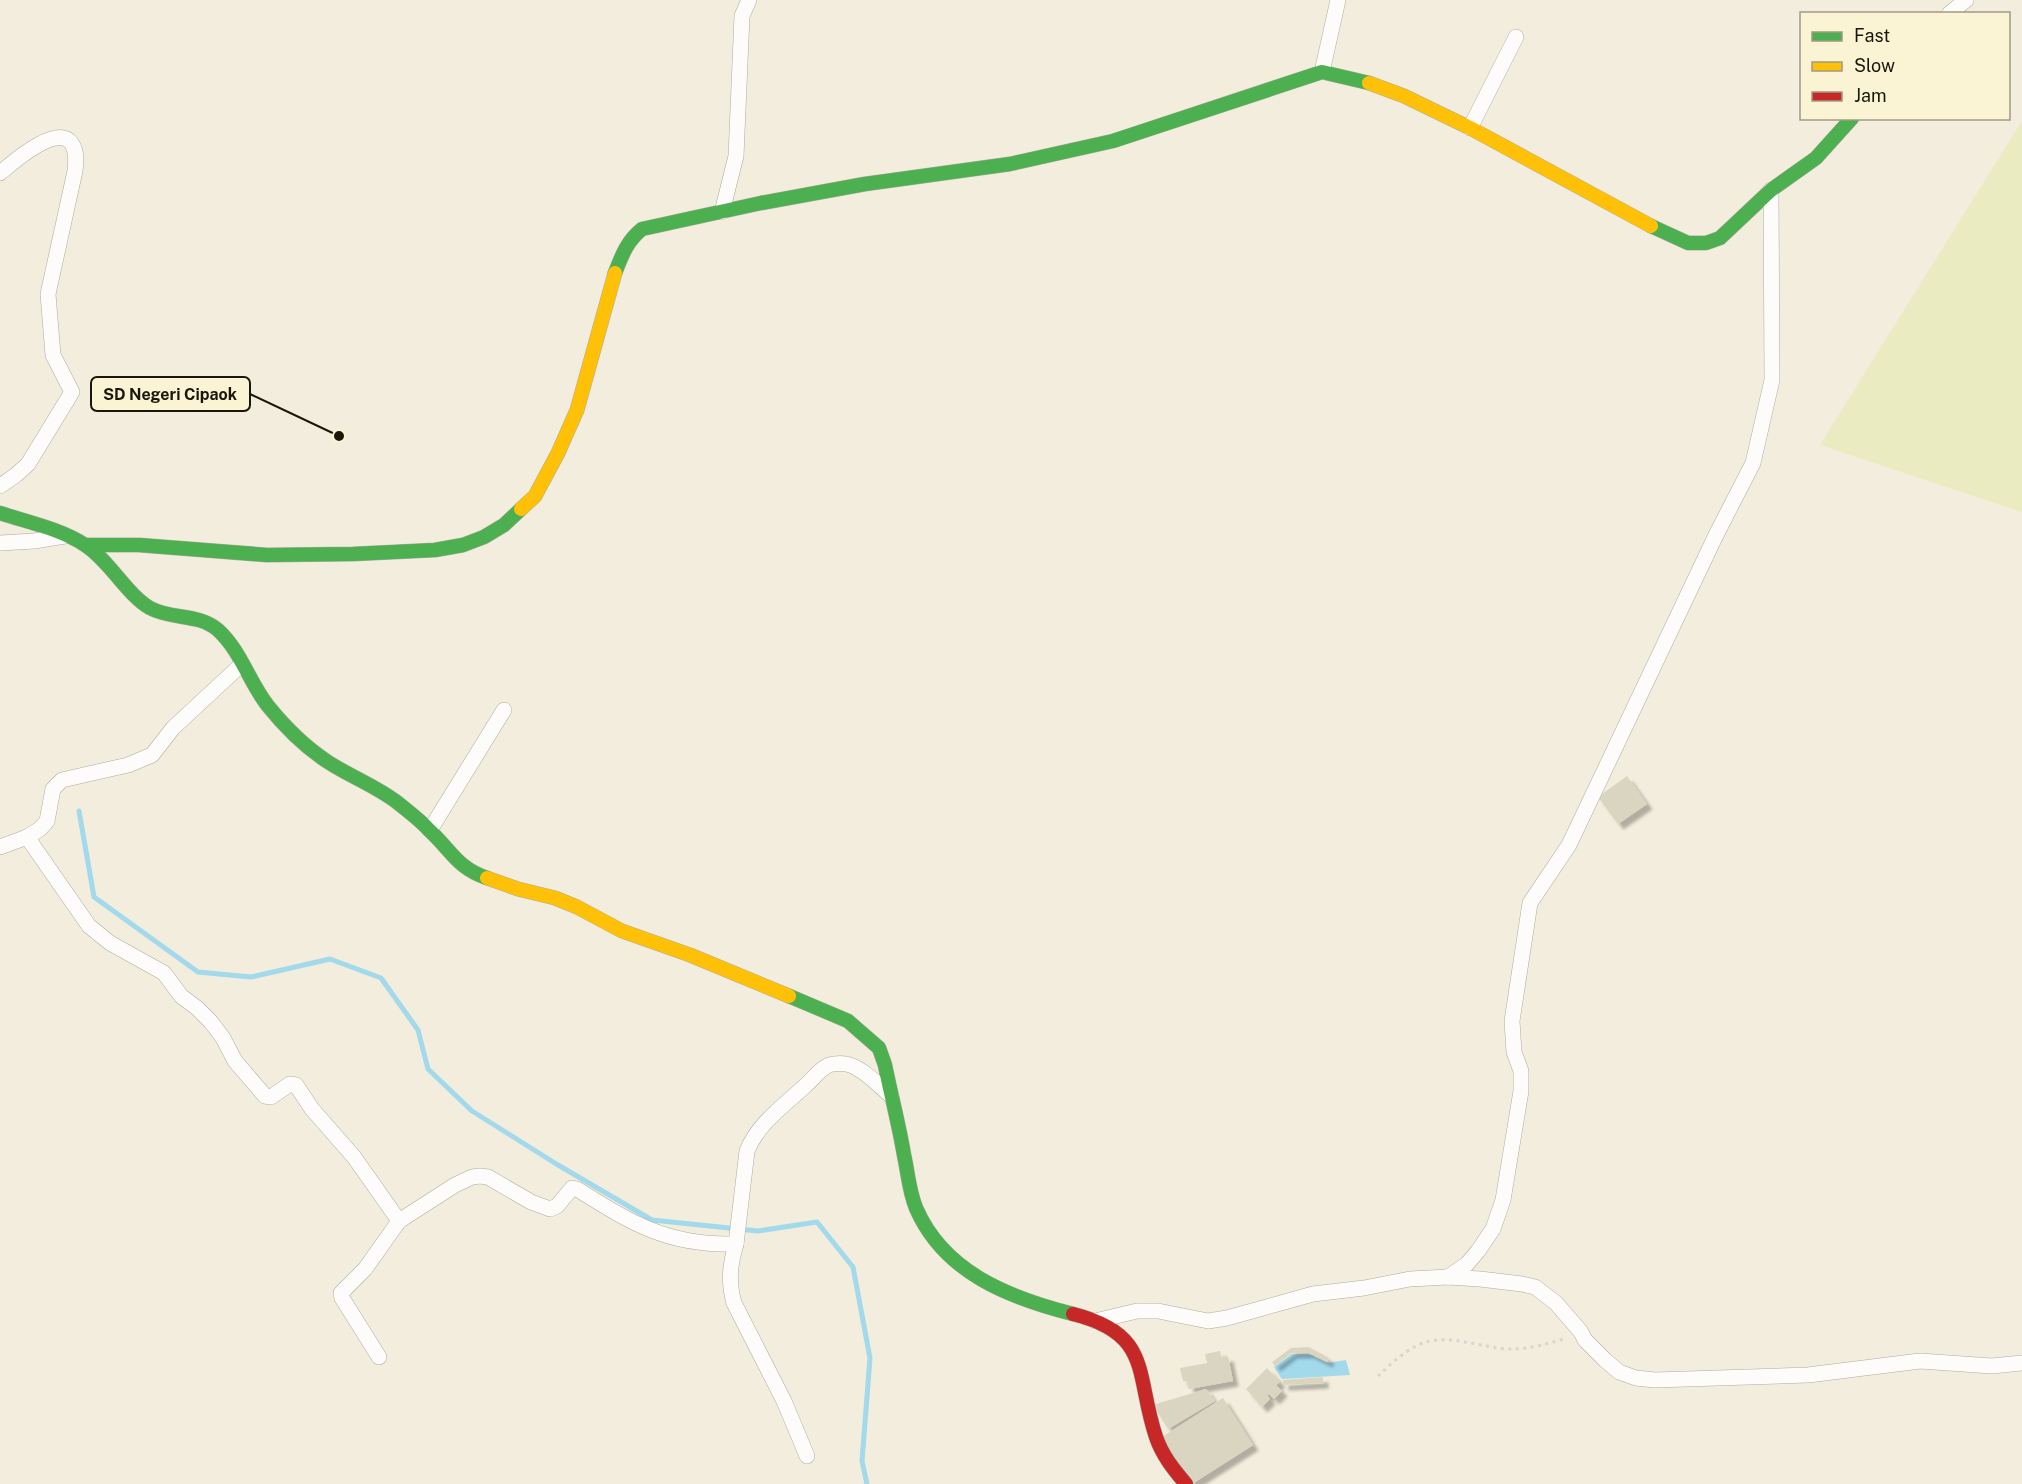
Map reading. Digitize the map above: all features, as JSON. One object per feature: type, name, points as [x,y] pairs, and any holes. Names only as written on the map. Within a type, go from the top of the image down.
[{"type":"street","points":[[722,212],[736,156],[740,40],[742,16],[749,0]]},
{"type":"street","points":[[1322,72],[1338,0]]},
{"type":"street","points":[[1951,12],[1966,0]]},
{"type":"street","points":[[1470,128],[1516,38]]},
{"type":"street","points":[[86,545],[139,545],[267,555],[353,554],[435,550],[462,545],[484,537],[504,525],[535,496],[558,453],[577,410],[614,276],[626,246],[642,229],[865,184],[1010,164],[1113,141],[1322,72],[1404,96],[1470,128],[1674,238],[1688,243],[1706,243],[1720,238],[1771,190],[1816,158],[1850,120]]},
{"type":"street","points":[[0,173],[18,158],[46,141],[58,137],[68,139],[76,153],[75,171],[48,294],[53,356],[72,392],[28,464],[0,486]]},
{"type":"street","points":[[1448,1277],[1467,1264],[1479,1251],[1493,1229],[1503,1200],[1521,1091],[1522,1078],[1514,1052],[1512,1021],[1530,903],[1569,845],[1716,535],[1753,464],[1772,381],[1771,190]]},
{"type":"street","points":[[0,513],[68,536],[86,545],[141,601],[162,612],[198,618],[218,629],[232,646],[267,705],[312,752],[382,791],[430,830],[462,866],[475,874],[518,889],[555,898],[622,931],[690,955],[860,1029],[879,1048],[885,1065],[909,1186],[923,1224],[932,1237],[967,1270],[1001,1291],[1035,1304],[1095,1321],[1113,1329],[1130,1345],[1142,1371],[1147,1406],[1157,1441],[1186,1484]]},
{"type":"street","points":[[0,543],[68,536]]},
{"type":"street","points":[[0,847],[27,837],[40,829],[47,821],[53,789],[62,780],[146,759],[157,750],[173,728],[242,664]]},
{"type":"street","points":[[430,830],[504,710]]},
{"type":"street","points":[[27,837],[89,926],[110,943],[164,973],[181,996],[211,1022],[235,1060],[265,1096],[271,1097],[290,1084],[296,1085],[312,1109],[354,1157],[399,1221]]},
{"type":"street","points":[[807,1456],[784,1401],[734,1303],[729,1286],[729,1271],[737,1236],[747,1151],[751,1140],[768,1120],[829,1064],[849,1064],[891,1096]]},
{"type":"street","points":[[379,1357],[341,1293],[365,1269],[399,1221],[455,1185],[480,1176],[550,1209],[557,1206],[572,1188],[577,1189],[639,1226],[690,1243],[737,1236]]},
{"type":"street","points":[[1095,1321],[1137,1311],[1158,1311],[1208,1321],[1227,1318],[1313,1294],[1364,1288],[1410,1279],[1448,1277],[1535,1287],[1556,1303],[1585,1340],[1605,1360],[1619,1372],[1636,1378],[1655,1380],[1808,1375],[1920,1361],[1992,1366],[2022,1363]]},
{"type":"path","points":[[1378,1376],[1407,1352],[1423,1343],[1445,1341],[1511,1349],[1539,1346],[1581,1332]]},
{"type":"green space","points":[[2022,121],[2022,512],[1820,445]]},
{"type":"water","points":[[1292,1354],[1308,1354],[1328,1363],[1346,1360],[1350,1375],[1282,1379],[1274,1367]]},
{"type":"building","points":[[1627,776],[1647,804],[1618,824],[1598,797]]},
{"type":"building","points":[[1309,1347],[1329,1358],[1327,1362],[1309,1353],[1292,1353],[1275,1366],[1272,1362],[1291,1348]]},
{"type":"building","points":[[1220,1351],[1221,1357],[1228,1356],[1233,1381],[1189,1389],[1187,1381],[1183,1381],[1180,1368],[1207,1363],[1205,1354]]},
{"type":"building","points":[[1267,1368],[1280,1382],[1276,1385],[1282,1391],[1274,1399],[1269,1394],[1267,1395],[1270,1399],[1262,1407],[1246,1389]]},
{"type":"building","points":[[1323,1377],[1323,1383],[1283,1385],[1283,1380]]},
{"type":"building","points":[[1206,1389],[1215,1401],[1168,1429],[1153,1405]]},
{"type":"building","points":[[1223,1398],[1253,1445],[1192,1484],[1162,1437]]},
{"type":"waterway","points":[[79,811],[94,897],[198,972],[251,977],[330,959],[381,978],[418,1030],[428,1069],[472,1111],[652,1220],[758,1231],[817,1222],[853,1267],[870,1358],[862,1461],[867,1484]]},
{"type":"traffic: fast","points":[[615,273],[629,243],[642,229],[761,203],[865,184],[1010,164],[1113,141],[1322,72],[1369,83]]},
{"type":"traffic: fast","points":[[1651,226],[1688,243],[1706,243],[1720,238],[1771,190],[1816,158],[1850,120]]},
{"type":"traffic: fast","points":[[86,545],[139,545],[267,555],[435,550],[463,545],[484,537],[504,525],[521,509]]},
{"type":"traffic: fast","points":[[0,513],[76,539],[94,551],[134,595],[150,608],[158,612],[202,621],[218,630],[233,647],[268,706],[281,722],[311,750],[398,803],[437,837],[461,864],[487,878]]},
{"type":"traffic: fast","points":[[789,996],[848,1021],[879,1048],[885,1065],[914,1202],[928,1231],[943,1250],[961,1266],[1003,1291],[1073,1314]]},
{"type":"traffic: slow","points":[[1369,83],[1404,96],[1470,128],[1651,226]]},
{"type":"traffic: slow","points":[[521,509],[535,496],[577,410],[615,273]]},
{"type":"traffic: slow","points":[[487,878],[518,889],[555,898],[622,931],[690,955],[789,996]]},
{"type":"traffic: jam","points":[[1073,1314],[1099,1322],[1117,1333],[1129,1345],[1142,1376],[1156,1437],[1169,1462],[1186,1484]]},
{"type":"place","name":"SD Negeri Cipaok","points":[[339,436]]}]
